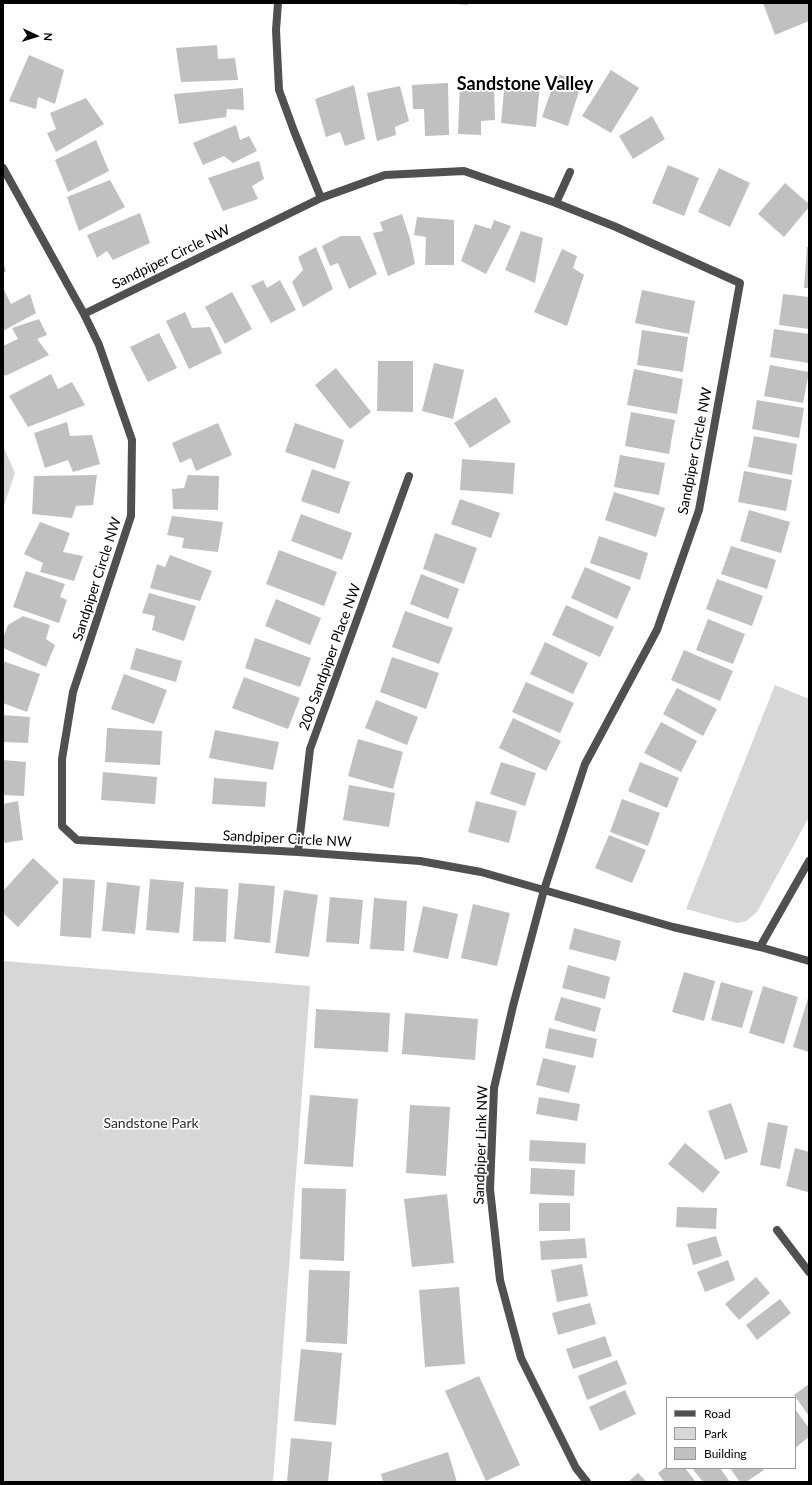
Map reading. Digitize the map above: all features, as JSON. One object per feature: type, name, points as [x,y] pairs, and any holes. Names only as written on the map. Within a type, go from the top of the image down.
[{"type":"street","points":[[278,3],[276,30],[279,90],[321,198]]},
{"type":"street","points":[[3,168],[84,314]]},
{"type":"street","name":"Sandpiper Circle NW","points":[[544,890],[585,764],[657,630],[699,510],[740,283],[616,227],[556,203],[464,171],[385,175],[321,198],[84,314],[99,345],[132,440],[132,516],[73,692],[62,759],[62,826],[77,840],[298,852],[420,861],[481,872],[673,927],[809,961]]},
{"type":"street","points":[[556,203],[570,172]]},
{"type":"street","name":"200 Sandpiper Place NW","points":[[298,852],[310,749],[409,476]]},
{"type":"street","points":[[760,948],[809,861]]},
{"type":"street","name":"Sandpiper Link NW","points":[[544,890],[513,1006],[494,1088],[490,1189],[500,1280],[521,1358],[576,1468],[587,1482]]},
{"type":"street","points":[[777,1230],[809,1272]]},
{"type":"green space","points":[[3,446],[15,473],[3,508]]},
{"type":"green space","points":[[775,685],[809,699],[809,817],[757,912],[746,921],[737,923],[686,909]]},
{"type":"green space","name":"Sandstone Park","points":[[3,961],[310,986],[273,1482],[3,1482]]},
{"type":"building","points":[[468,3],[468,5],[457,4]]},
{"type":"building","points":[[763,3],[809,3],[809,21],[775,35]]},
{"type":"building","points":[[217,45],[218,59],[235,58],[238,80],[181,82],[176,48]]},
{"type":"building","points":[[29,55],[64,70],[55,104],[38,97],[36,109],[9,101]]},
{"type":"building","points":[[611,70],[639,88],[611,133],[582,116]]},
{"type":"building","points":[[557,74],[582,82],[568,126],[542,117]]},
{"type":"building","points":[[505,80],[540,84],[536,127],[501,123]]},
{"type":"building","points":[[448,83],[449,135],[425,136],[424,109],[413,109],[412,85]]},
{"type":"building","points":[[460,83],[494,83],[495,120],[481,121],[481,135],[458,134]]},
{"type":"building","points":[[354,85],[365,139],[345,146],[340,132],[326,137],[315,99]]},
{"type":"building","points":[[400,86],[409,121],[395,127],[396,135],[377,141],[367,93]]},
{"type":"building","points":[[243,88],[244,110],[227,109],[226,117],[179,124],[174,94]]},
{"type":"building","points":[[86,98],[104,124],[56,152],[47,133],[56,129],[50,113]]},
{"type":"building","points":[[652,116],[665,139],[633,159],[619,136]]},
{"type":"building","points":[[236,125],[240,140],[249,136],[257,151],[233,163],[224,156],[203,165],[193,143]]},
{"type":"building","points":[[96,140],[109,171],[68,192],[55,160]]},
{"type":"building","points":[[259,161],[264,179],[252,186],[258,199],[223,211],[208,178]]},
{"type":"building","points":[[668,165],[699,178],[684,216],[652,203]]},
{"type":"building","points":[[719,168],[750,183],[730,227],[698,212]]},
{"type":"building","points":[[110,180],[125,207],[79,231],[67,197]]},
{"type":"building","points":[[785,183],[809,204],[809,207],[784,237],[758,214]]},
{"type":"building","points":[[140,213],[150,243],[113,260],[107,251],[97,258],[87,235]]},
{"type":"building","points":[[402,214],[410,239],[415,264],[388,276],[373,233],[383,231],[380,222]]},
{"type":"building","points":[[417,217],[454,220],[454,265],[425,265],[426,237],[414,235]]},
{"type":"building","points":[[494,220],[511,226],[486,274],[461,261],[475,224],[491,229]]},
{"type":"building","points":[[521,231],[543,238],[535,283],[505,270]]},
{"type":"building","points":[[341,236],[360,236],[377,274],[349,289],[338,263],[330,266],[322,246]]},
{"type":"building","points":[[316,247],[333,289],[303,307],[292,282],[303,270],[298,257]]},
{"type":"building","points":[[807,247],[809,247],[809,288],[804,288]]},
{"type":"building","points":[[562,249],[577,256],[573,268],[584,275],[567,326],[534,312]]},
{"type":"building","points":[[3,263],[6,271],[3,273]]},
{"type":"building","points":[[263,280],[267,288],[280,280],[296,310],[271,323],[251,286]]},
{"type":"building","points":[[3,288],[11,304],[30,294],[36,313],[3,331]]},
{"type":"building","points":[[642,290],[695,301],[689,334],[635,323]]},
{"type":"building","points":[[232,292],[252,329],[225,344],[205,307]]},
{"type":"building","points":[[783,294],[809,297],[809,329],[779,325]]},
{"type":"building","points":[[185,312],[192,328],[210,327],[222,353],[189,369],[166,321]]},
{"type":"building","points":[[39,319],[47,335],[37,339],[49,355],[5,376],[3,372],[3,346],[18,339],[12,328]]},
{"type":"building","points":[[774,329],[809,334],[809,363],[770,357]]},
{"type":"building","points":[[642,330],[688,337],[683,372],[637,365]]},
{"type":"building","points":[[159,333],[177,368],[148,382],[130,347]]},
{"type":"building","points":[[378,361],[413,361],[413,412],[377,411]]},
{"type":"building","points":[[434,363],[464,370],[453,419],[422,411]]},
{"type":"building","points":[[770,365],[809,372],[803,403],[764,396]]},
{"type":"building","points":[[336,368],[371,412],[350,429],[315,385]]},
{"type":"building","points":[[634,369],[683,379],[677,414],[627,405]]},
{"type":"building","points":[[51,374],[58,389],[72,382],[85,405],[28,427],[9,396]]},
{"type":"building","points":[[496,397],[511,422],[470,448],[454,423]]},
{"type":"building","points":[[757,400],[804,408],[799,438],[752,429]]},
{"type":"building","points":[[631,412],[675,420],[669,454],[625,446]]},
{"type":"building","points":[[67,422],[70,436],[92,435],[100,464],[73,472],[68,460],[45,468],[34,433]]},
{"type":"building","points":[[218,423],[232,455],[196,471],[191,458],[180,463],[172,443]]},
{"type":"building","points":[[295,423],[344,440],[335,469],[285,452]]},
{"type":"building","points":[[754,436],[797,444],[792,475],[748,467]]},
{"type":"building","points":[[620,455],[665,463],[659,495],[614,487]]},
{"type":"building","points":[[462,459],[515,463],[513,494],[460,490]]},
{"type":"building","points":[[312,469],[350,482],[339,514],[301,501]]},
{"type":"building","points":[[744,471],[792,480],[786,511],[738,502]]},
{"type":"building","points":[[97,475],[93,505],[76,506],[72,518],[32,514],[34,476]]},
{"type":"building","points":[[188,475],[219,476],[218,510],[173,509],[172,489],[184,488]]},
{"type":"building","points":[[614,492],[665,508],[656,537],[605,520]]},
{"type":"building","points":[[460,499],[500,513],[491,538],[451,524]]},
{"type":"building","points":[[749,510],[790,522],[781,553],[740,541]]},
{"type":"building","points":[[301,514],[352,533],[342,560],[291,541]]},
{"type":"building","points":[[172,516],[223,522],[218,552],[182,548],[184,538],[167,535]]},
{"type":"building","points":[[40,522],[70,533],[63,552],[83,556],[74,581],[40,572],[43,563],[24,554]]},
{"type":"building","points":[[435,533],[477,548],[464,584],[423,569]]},
{"type":"building","points":[[599,536],[648,553],[640,580],[590,563]]},
{"type":"building","points":[[731,546],[776,560],[767,589],[721,574]]},
{"type":"building","points":[[279,550],[337,572],[324,606],[266,584]]},
{"type":"building","points":[[170,555],[212,571],[200,601],[150,588],[157,564],[165,567]]},
{"type":"building","points":[[585,567],[631,587],[617,619],[571,598]]},
{"type":"building","points":[[26,571],[65,584],[60,597],[67,600],[59,623],[13,607]]},
{"type":"building","points":[[421,574],[459,589],[448,619],[410,604]]},
{"type":"building","points":[[717,579],[763,596],[752,626],[706,609]]},
{"type":"building","points":[[149,593],[196,606],[184,641],[152,630],[155,616],[142,613]]},
{"type":"building","points":[[276,599],[321,618],[310,645],[265,626]]},
{"type":"building","points":[[566,605],[614,627],[600,657],[552,635]]},
{"type":"building","points":[[405,611],[453,628],[439,664],[392,647]]},
{"type":"building","points":[[23,616],[50,625],[46,639],[55,645],[46,667],[3,648],[3,638],[8,625]]},
{"type":"building","points":[[708,619],[745,634],[733,664],[696,650]]},
{"type":"building","points":[[255,638],[311,658],[300,687],[245,668]]},
{"type":"building","points":[[545,642],[588,663],[573,694],[530,674]]},
{"type":"building","points":[[136,648],[182,661],[176,682],[130,669]]},
{"type":"building","points":[[684,650],[733,671],[720,701],[671,680]]},
{"type":"building","points":[[392,657],[439,673],[426,709],[380,692]]},
{"type":"building","points":[[3,661],[40,674],[27,712],[3,703]]},
{"type":"building","points":[[124,674],[167,690],[154,724],[111,709]]},
{"type":"building","points":[[244,677],[300,698],[288,729],[232,708]]},
{"type":"building","points":[[526,682],[574,703],[560,733],[512,712]]},
{"type":"building","points":[[677,688],[717,709],[703,736],[663,714]]},
{"type":"building","points":[[376,700],[418,717],[407,745],[365,728]]},
{"type":"building","points":[[3,715],[30,717],[28,743],[3,742]]},
{"type":"building","points":[[513,718],[561,741],[546,771],[499,748]]},
{"type":"building","points":[[661,722],[697,741],[681,772],[644,753]]},
{"type":"building","points":[[107,728],[162,731],[160,765],[105,762]]},
{"type":"building","points":[[215,730],[279,742],[273,770],[209,758]]},
{"type":"building","points":[[358,739],[403,752],[393,789],[348,776]]},
{"type":"building","points":[[3,760],[26,762],[24,796],[3,795]]},
{"type":"building","points":[[501,762],[536,773],[525,806],[490,794]]},
{"type":"building","points":[[640,762],[679,778],[667,808],[628,791]]},
{"type":"building","points":[[103,772],[157,777],[155,804],[101,800]]},
{"type":"building","points":[[214,778],[267,782],[265,807],[212,804]]},
{"type":"building","points":[[349,785],[395,793],[389,827],[343,820]]},
{"type":"building","points":[[622,799],[660,813],[648,846],[610,832]]},
{"type":"building","points":[[18,801],[23,840],[3,843],[3,804]]},
{"type":"building","points":[[476,801],[517,811],[509,843],[468,832]]},
{"type":"building","points":[[609,835],[646,850],[632,883],[595,868]]},
{"type":"building","points":[[33,858],[59,882],[18,927],[3,913],[3,891]]},
{"type":"building","points":[[63,878],[95,880],[91,938],[60,936]]},
{"type":"building","points":[[150,879],[184,882],[179,933],[146,930]]},
{"type":"building","points":[[107,882],[140,886],[135,934],[102,931]]},
{"type":"building","points":[[239,883],[275,886],[270,943],[234,939]]},
{"type":"building","points":[[195,887],[228,889],[226,942],[193,941]]},
{"type":"building","points":[[284,890],[318,895],[309,957],[275,953]]},
{"type":"building","points":[[330,897],[363,900],[359,944],[326,942]]},
{"type":"building","points":[[374,898],[407,901],[404,951],[370,949]]},
{"type":"building","points":[[473,904],[510,913],[497,966],[461,958]]},
{"type":"building","points":[[423,906],[458,914],[448,959],[413,952]]},
{"type":"building","points":[[574,928],[621,941],[616,961],[569,949]]},
{"type":"building","points":[[568,965],[610,977],[605,999],[562,988]]},
{"type":"building","points":[[684,972],[715,981],[704,1021],[672,1012]]},
{"type":"building","points":[[721,982],[753,991],[742,1028],[711,1020]]},
{"type":"building","points":[[763,986],[798,997],[784,1044],[749,1033]]},
{"type":"building","points":[[809,995],[809,1052],[793,1047]]},
{"type":"building","points":[[561,997],[601,1008],[595,1032],[554,1020]]},
{"type":"building","points":[[316,1009],[390,1013],[388,1052],[314,1048]]},
{"type":"building","points":[[405,1013],[478,1019],[475,1060],[402,1054]]},
{"type":"building","points":[[549,1028],[597,1039],[593,1058],[545,1048]]},
{"type":"building","points":[[543,1058],[576,1066],[569,1093],[536,1085]]},
{"type":"building","points":[[310,1095],[358,1099],[353,1167],[304,1164]]},
{"type":"building","points":[[539,1097],[580,1104],[577,1121],[536,1114]]},
{"type":"building","points":[[731,1103],[748,1152],[725,1160],[708,1111]]},
{"type":"building","points":[[410,1105],[450,1107],[446,1176],[406,1173]]},
{"type":"building","points":[[768,1122],[788,1126],[780,1169],[760,1165]]},
{"type":"building","points":[[530,1140],[586,1143],[585,1164],[529,1161]]},
{"type":"building","points":[[685,1143],[720,1172],[703,1193],[668,1164]]},
{"type":"building","points":[[795,1148],[809,1152],[808,1192],[786,1186]]},
{"type":"building","points":[[531,1168],[575,1170],[574,1196],[530,1194]]},
{"type":"building","points":[[302,1188],[346,1189],[344,1261],[300,1259]]},
{"type":"building","points":[[447,1194],[454,1263],[412,1267],[404,1199]]},
{"type":"building","points":[[539,1203],[570,1203],[570,1231],[539,1231]]},
{"type":"building","points":[[677,1207],[717,1208],[716,1229],[676,1227]]},
{"type":"building","points":[[716,1236],[722,1256],[693,1265],[687,1244]]},
{"type":"building","points":[[585,1238],[587,1258],[541,1260],[540,1241]]},
{"type":"building","points":[[728,1260],[735,1280],[705,1292],[697,1272]]},
{"type":"building","points":[[582,1264],[588,1296],[557,1302],[551,1270]]},
{"type":"building","points":[[309,1270],[350,1271],[347,1344],[306,1342]]},
{"type":"building","points":[[756,1277],[770,1293],[739,1320],[725,1304]]},
{"type":"building","points":[[459,1287],[465,1364],[425,1367],[419,1290]]},
{"type":"building","points":[[780,1299],[791,1313],[757,1340],[746,1325]]},
{"type":"building","points":[[590,1303],[596,1324],[558,1335],[552,1313]]},
{"type":"building","points":[[605,1336],[612,1356],[573,1369],[566,1349]]},
{"type":"building","points":[[301,1349],[342,1353],[336,1425],[294,1421]]},
{"type":"building","points":[[617,1360],[627,1384],[587,1400],[578,1376]]},
{"type":"building","points":[[479,1376],[520,1465],[486,1481],[445,1391]]},
{"type":"building","points":[[809,1384],[809,1416],[796,1397],[794,1395]]},
{"type":"building","points":[[625,1390],[636,1414],[600,1431],[589,1407]]},
{"type":"building","points":[[796,1410],[809,1428],[809,1437],[796,1447]]},
{"type":"building","points":[[291,1438],[332,1442],[328,1482],[287,1482]]},
{"type":"building","points":[[448,1452],[457,1482],[383,1482],[381,1474]]},
{"type":"building","points":[[666,1467],[666,1469],[686,1469],[696,1482],[664,1482],[658,1473]]},
{"type":"building","points":[[693,1469],[721,1469],[730,1482],[703,1482]]},
{"type":"building","points":[[731,1469],[764,1470],[746,1482],[740,1482]]},
{"type":"building","points":[[638,1473],[647,1482],[628,1482]]},
{"type":"district","name":"Sandstone Valley","points":[[525,84]]}]
